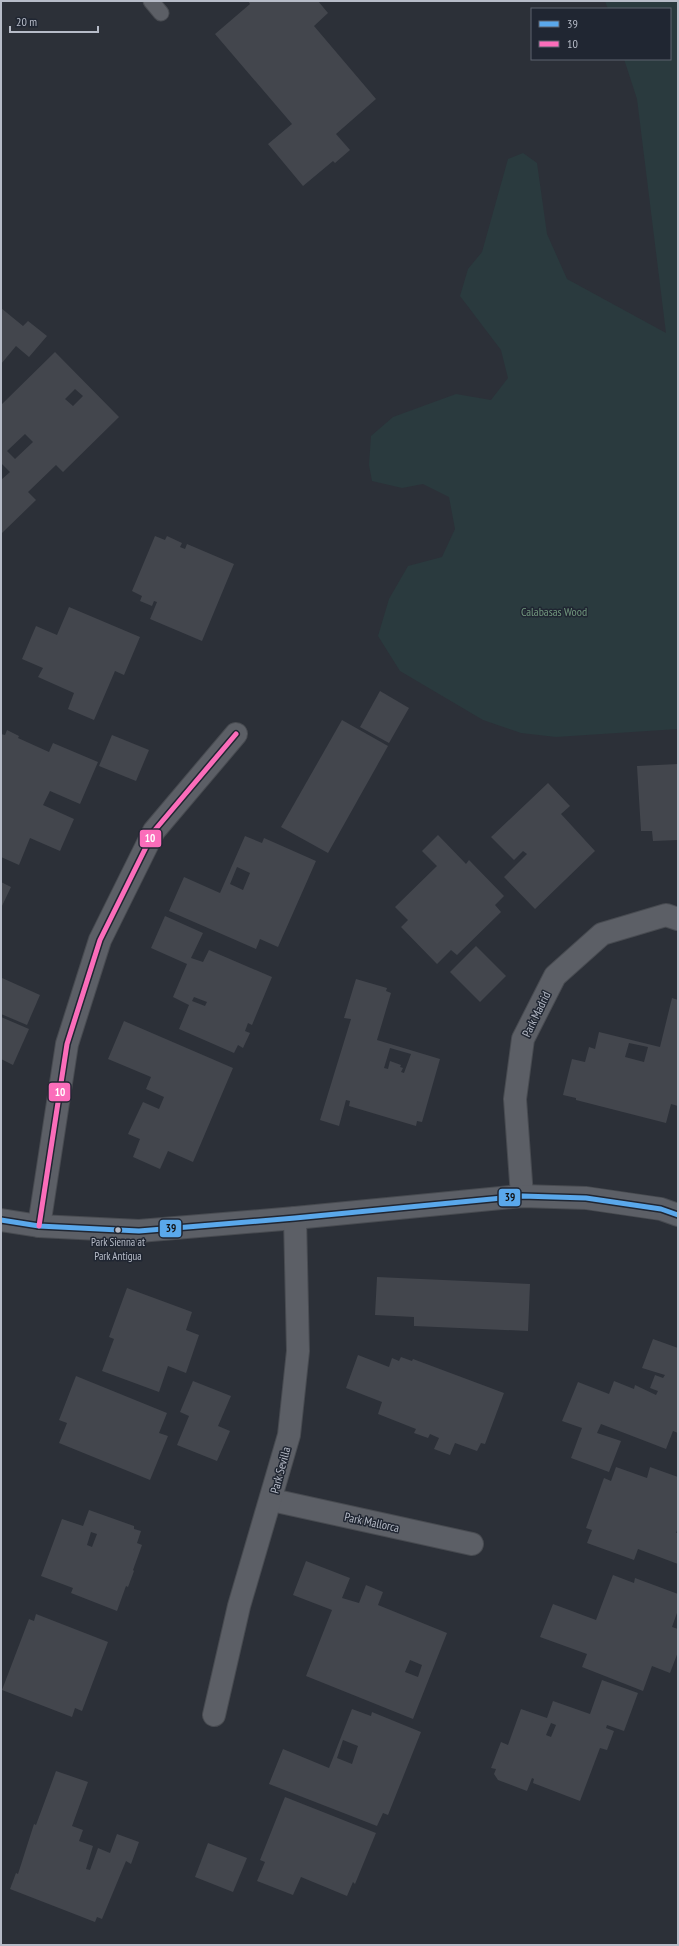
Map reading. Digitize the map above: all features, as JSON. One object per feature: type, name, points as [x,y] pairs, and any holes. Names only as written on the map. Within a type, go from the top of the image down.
[{"type":"street","points":[[39,1226],[67,1044],[100,940],[154,831],[236,734]]},
{"type":"street","name":"Park Madrid","points":[[522,1196],[515,1099],[523,1039],[555,976],[602,934],[666,915],[678,919]]},
{"type":"street","points":[[1,1220],[39,1226],[138,1231],[295,1218],[522,1196],[586,1198],[661,1209],[678,1215]]},
{"type":"street","name":"Park Sevilla","points":[[214,1715],[240,1606],[272,1500],[289,1435],[298,1350],[295,1218]]},
{"type":"street","name":"Park Mallorca","points":[[272,1500],[472,1544]]},
{"type":"lane","points":[[150,1],[161,13]]},
{"type":"green space","name":"Calabasas Wood","points":[[605,1],[678,1],[678,729],[556,737],[521,733],[483,720],[400,671],[378,636],[389,599],[408,566],[442,557],[455,529],[449,497],[423,484],[402,488],[372,481],[369,465],[371,436],[393,417],[456,394],[491,400],[508,378],[501,350],[460,296],[468,269],[482,252],[508,159],[523,153],[537,163],[547,234],[567,279],[666,333],[637,99],[624,60],[671,60],[671,8],[608,8]]},
{"type":"building","points":[[248,1],[318,1],[328,13],[314,26],[376,99],[336,134],[350,150],[335,163],[333,161],[303,186],[268,144],[292,124],[215,34],[250,4]]},
{"type":"building","points":[[1,308],[23,326],[28,321],[47,336],[29,357],[16,346],[1,364]]},
{"type":"building","points":[[55,352],[119,417],[63,472],[56,465],[28,492],[36,500],[2,533],[1,480],[10,472],[1,463],[1,405]],"holes":[[[75,389],[83,396],[73,406],[65,399]],[[25,434],[33,442],[15,459],[7,451]]]},
{"type":"building","points":[[155,536],[165,540],[167,536],[182,543],[180,547],[185,549],[187,544],[234,564],[202,641],[150,619],[157,602],[154,601],[152,606],[140,601],[142,596],[132,591]]},
{"type":"building","points":[[69,607],[140,637],[124,675],[115,671],[94,720],[68,709],[74,693],[38,677],[43,668],[22,659],[36,626],[57,635]]},
{"type":"building","points":[[380,691],[409,708],[389,743],[360,727]]},
{"type":"building","points":[[342,720],[388,746],[328,853],[281,827]]},
{"type":"building","points":[[7,730],[19,736],[18,738],[49,752],[53,743],[98,762],[80,804],[50,791],[43,805],[74,819],[60,851],[30,838],[19,865],[1,857],[1,734],[5,735]]},
{"type":"building","points":[[112,735],[149,750],[136,781],[99,766]]},
{"type":"building","points":[[678,764],[678,840],[653,841],[652,831],[641,831],[637,766]]},
{"type":"building","points":[[548,783],[570,806],[561,814],[595,851],[535,909],[504,877],[527,854],[523,851],[514,860],[491,837]]},
{"type":"building","points":[[438,835],[466,864],[469,860],[504,896],[495,905],[501,912],[457,955],[451,950],[437,964],[401,927],[408,920],[395,907],[437,866],[422,851]]},
{"type":"building","points":[[245,836],[262,843],[264,838],[316,861],[278,947],[260,939],[256,949],[169,911],[184,877],[220,893]],"holes":[[[237,867],[250,873],[243,890],[230,884]]]},
{"type":"building","points":[[1,882],[11,887],[1,908]]},
{"type":"building","points":[[165,916],[203,933],[191,958],[203,962],[209,950],[272,977],[252,1025],[248,1023],[245,1031],[250,1033],[243,1048],[238,1045],[234,1053],[179,1029],[189,1005],[173,997],[187,964],[151,948]],"holes":[[[194,997],[207,1002],[205,1006],[192,1001]]]},
{"type":"building","points":[[476,946],[506,976],[480,1002],[450,972]]},
{"type":"building","points":[[2,978],[40,995],[27,1025],[1,1014]]},
{"type":"building","points":[[356,979],[387,988],[386,991],[391,993],[377,1040],[440,1059],[422,1122],[417,1121],[416,1126],[349,1106],[350,1101],[346,1100],[339,1126],[320,1120],[351,1019],[344,1018]],"holes":[[[390,1048],[411,1054],[404,1073],[401,1072],[403,1068],[400,1067],[401,1065],[390,1061],[388,1069],[384,1068]]]},
{"type":"building","points":[[672,998],[678,1000],[678,1106],[671,1104],[666,1123],[576,1100],[576,1098],[563,1095],[572,1059],[585,1062],[589,1047],[595,1049],[599,1032],[660,1047]],"holes":[[[629,1043],[648,1047],[644,1062],[625,1057]]]},
{"type":"building","points":[[1,1017],[29,1029],[13,1065],[1,1059]]},
{"type":"building","points":[[124,1021],[233,1068],[193,1162],[168,1151],[160,1169],[133,1157],[140,1139],[128,1134],[143,1102],[159,1109],[164,1097],[146,1089],[151,1077],[108,1059]]},
{"type":"building","points":[[377,1277],[530,1284],[528,1331],[414,1326],[414,1317],[375,1315]]},
{"type":"building","points":[[127,1288],[192,1312],[186,1330],[199,1335],[186,1373],[168,1366],[159,1392],[102,1371],[114,1339],[109,1337]]},
{"type":"building","points":[[653,1339],[678,1348],[678,1433],[673,1431],[666,1449],[601,1424],[597,1433],[621,1441],[609,1472],[571,1458],[582,1428],[562,1421],[578,1382],[609,1394],[614,1381],[634,1389],[635,1385],[656,1395],[658,1391],[650,1388],[655,1375],[663,1378],[665,1375],[642,1368]]},
{"type":"building","points":[[358,1355],[389,1367],[392,1358],[399,1361],[401,1357],[412,1361],[413,1359],[504,1393],[485,1444],[481,1443],[477,1451],[455,1443],[450,1455],[434,1449],[439,1438],[430,1434],[428,1438],[414,1433],[416,1429],[378,1414],[382,1402],[346,1388]]},
{"type":"building","points":[[76,1376],[167,1413],[159,1433],[168,1436],[150,1480],[59,1443],[67,1423],[59,1420]]},
{"type":"building","points":[[193,1381],[231,1396],[218,1426],[230,1431],[217,1461],[177,1445],[189,1416],[180,1412]]},
{"type":"building","points":[[616,1467],[647,1478],[650,1467],[678,1477],[678,1527],[676,1533],[678,1533],[678,1564],[638,1549],[634,1560],[587,1543],[592,1530],[586,1528],[604,1478],[611,1481]]},
{"type":"building","points":[[89,1510],[134,1526],[134,1529],[141,1531],[137,1543],[142,1545],[128,1587],[126,1586],[117,1611],[71,1593],[73,1588],[41,1576],[62,1519],[83,1526]],"holes":[[[91,1532],[97,1534],[92,1547],[87,1545]]]},
{"type":"building","points":[[306,1561],[350,1578],[342,1598],[359,1603],[366,1585],[383,1592],[378,1605],[447,1633],[413,1719],[306,1676],[332,1610],[293,1595]],"holes":[[[410,1660],[422,1665],[418,1677],[405,1672]]]},
{"type":"building","points":[[613,1575],[634,1583],[635,1578],[678,1594],[678,1610],[672,1627],[678,1629],[678,1652],[670,1673],[652,1666],[643,1691],[582,1667],[587,1654],[540,1637],[553,1604],[596,1620]]},
{"type":"building","points":[[36,1614],[108,1642],[82,1711],[75,1708],[72,1717],[2,1690],[29,1619],[34,1621]]},
{"type":"building","points":[[602,1680],[638,1693],[624,1731],[607,1725],[606,1728],[614,1731],[607,1750],[600,1748],[580,1801],[533,1783],[534,1779],[532,1778],[527,1791],[498,1780],[494,1774],[496,1769],[491,1768],[501,1742],[508,1745],[521,1709],[547,1718],[553,1701],[590,1714]],"holes":[[[551,1723],[556,1725],[551,1737],[546,1735]]]},
{"type":"building","points":[[352,1709],[371,1716],[372,1712],[421,1732],[388,1815],[383,1813],[377,1826],[269,1784],[283,1749],[329,1768]],"holes":[[[343,1740],[358,1746],[352,1764],[337,1758]]]},
{"type":"building","points":[[56,1771],[88,1782],[72,1826],[83,1830],[79,1841],[93,1846],[86,1869],[90,1870],[98,1848],[110,1853],[117,1834],[139,1842],[131,1864],[126,1861],[102,1919],[97,1917],[95,1922],[10,1889],[16,1873],[18,1874],[34,1824],[36,1825]]},
{"type":"building","points":[[285,1797],[376,1833],[355,1884],[353,1882],[347,1896],[301,1877],[293,1895],[257,1881],[265,1862],[260,1860]]},
{"type":"building","points":[[208,1843],[247,1858],[233,1892],[195,1877]]},
{"type":"transit line","name":"10","points":[[39,1226],[67,1044],[100,940],[154,831],[236,734]]},
{"type":"transit line","name":"39","points":[[1,1220],[39,1226],[139,1231],[295,1218],[522,1196],[586,1198],[661,1209],[678,1215]]},
{"type":"place","name":"Park Sienna at Park Antigua","points":[[118,1230]]}]
